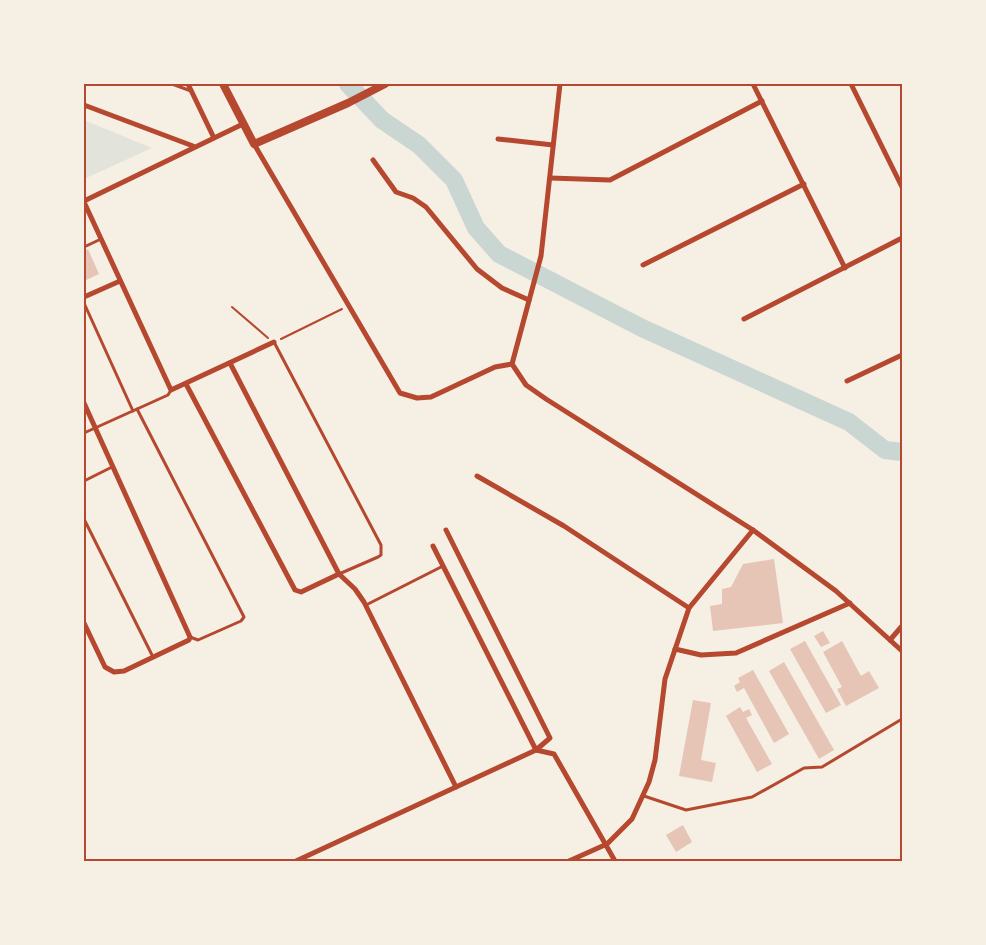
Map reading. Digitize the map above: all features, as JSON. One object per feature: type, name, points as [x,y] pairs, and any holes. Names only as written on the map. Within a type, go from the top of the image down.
[{"type":"street","points":[[188,84],[213,136]]},
{"type":"street","points":[[223,84],[254,144],[400,393],[406,396],[431,397],[488,370],[512,364]]},
{"type":"street","points":[[254,144],[348,103],[385,84]]},
{"type":"street","points":[[560,84],[541,256],[512,364],[526,385],[546,399],[753,530],[850,603],[902,651]]},
{"type":"street","points":[[753,84],[845,268]]},
{"type":"street","points":[[850,84],[902,187]]},
{"type":"street","points":[[550,178],[610,180],[762,101]]},
{"type":"street","points":[[84,105],[193,146]]},
{"type":"street","points":[[243,124],[213,136],[84,202],[171,390],[274,342]]},
{"type":"street","points":[[498,139],[553,145]]},
{"type":"street","points":[[373,160],[396,192],[413,198],[426,208],[477,269],[502,288],[529,300]]},
{"type":"street","points":[[643,265],[804,184]]},
{"type":"street","points":[[744,319],[902,238]]},
{"type":"street","points":[[84,297],[120,281]]},
{"type":"street","points":[[848,381],[902,354]]},
{"type":"street","points":[[230,363],[340,574],[355,589],[366,605],[456,787]]},
{"type":"street","points":[[186,384],[295,590],[301,592],[340,574]]},
{"type":"street","points":[[84,403],[190,637],[189,640],[124,671],[114,672],[105,666],[84,623]]},
{"type":"street","points":[[477,476],[564,526],[689,608]]},
{"type":"street","points":[[296,861],[536,750],[550,738],[446,530]]},
{"type":"street","points":[[569,861],[607,844],[632,819],[644,796],[655,760],[665,679],[689,608],[753,530]]},
{"type":"street","points":[[433,546],[536,750]]},
{"type":"street","points":[[675,649],[701,655],[736,653],[850,603]]},
{"type":"street","points":[[890,640],[902,626]]},
{"type":"street","points":[[536,750],[554,754],[615,861]]},
{"type":"lane","points":[[172,84],[192,91]]},
{"type":"lane","points":[[84,247],[101,239]]},
{"type":"lane","points":[[84,303],[133,411]]},
{"type":"lane","points":[[274,342],[381,545],[382,555],[378,558],[340,574]]},
{"type":"lane","points":[[84,433],[168,395],[171,390]]},
{"type":"lane","points":[[137,409],[244,617],[241,621],[198,640],[190,637]]},
{"type":"lane","points":[[84,481],[112,467]]},
{"type":"lane","points":[[84,518],[153,657]]},
{"type":"lane","points":[[366,605],[443,566]]},
{"type":"lane","points":[[644,796],[686,810],[752,797],[804,768],[822,767],[902,719]]},
{"type":"path","points":[[232,307],[274,342],[350,306]]},
{"type":"shaded area","points":[[84,120],[152,148],[84,179]]},
{"type":"building","points":[[88,249],[99,274],[84,281],[84,251]]},
{"type":"building","points":[[774,559],[783,623],[713,631],[710,606],[722,604],[722,589],[731,587],[743,564]]},
{"type":"building","points":[[823,631],[830,643],[821,647],[814,636]]},
{"type":"building","points":[[805,641],[841,705],[826,713],[790,649]]},
{"type":"building","points":[[842,641],[861,676],[869,671],[879,688],[846,706],[837,689],[842,687],[823,652]]},
{"type":"building","points":[[784,662],[834,750],[819,759],[769,671]]},
{"type":"building","points":[[753,670],[789,734],[774,743],[744,688],[737,692],[734,686],[740,682],[738,678]]},
{"type":"building","points":[[693,700],[711,703],[701,760],[716,763],[712,782],[679,776]]},
{"type":"building","points":[[740,707],[743,712],[749,709],[752,715],[746,718],[772,764],[757,772],[726,716]]},
{"type":"building","points":[[683,825],[692,842],[676,852],[666,835]]},
{"type":"waterway","points":[[348,84],[382,120],[419,145],[454,180],[476,228],[499,254],[642,328],[849,422],[885,450],[902,452]]}]
